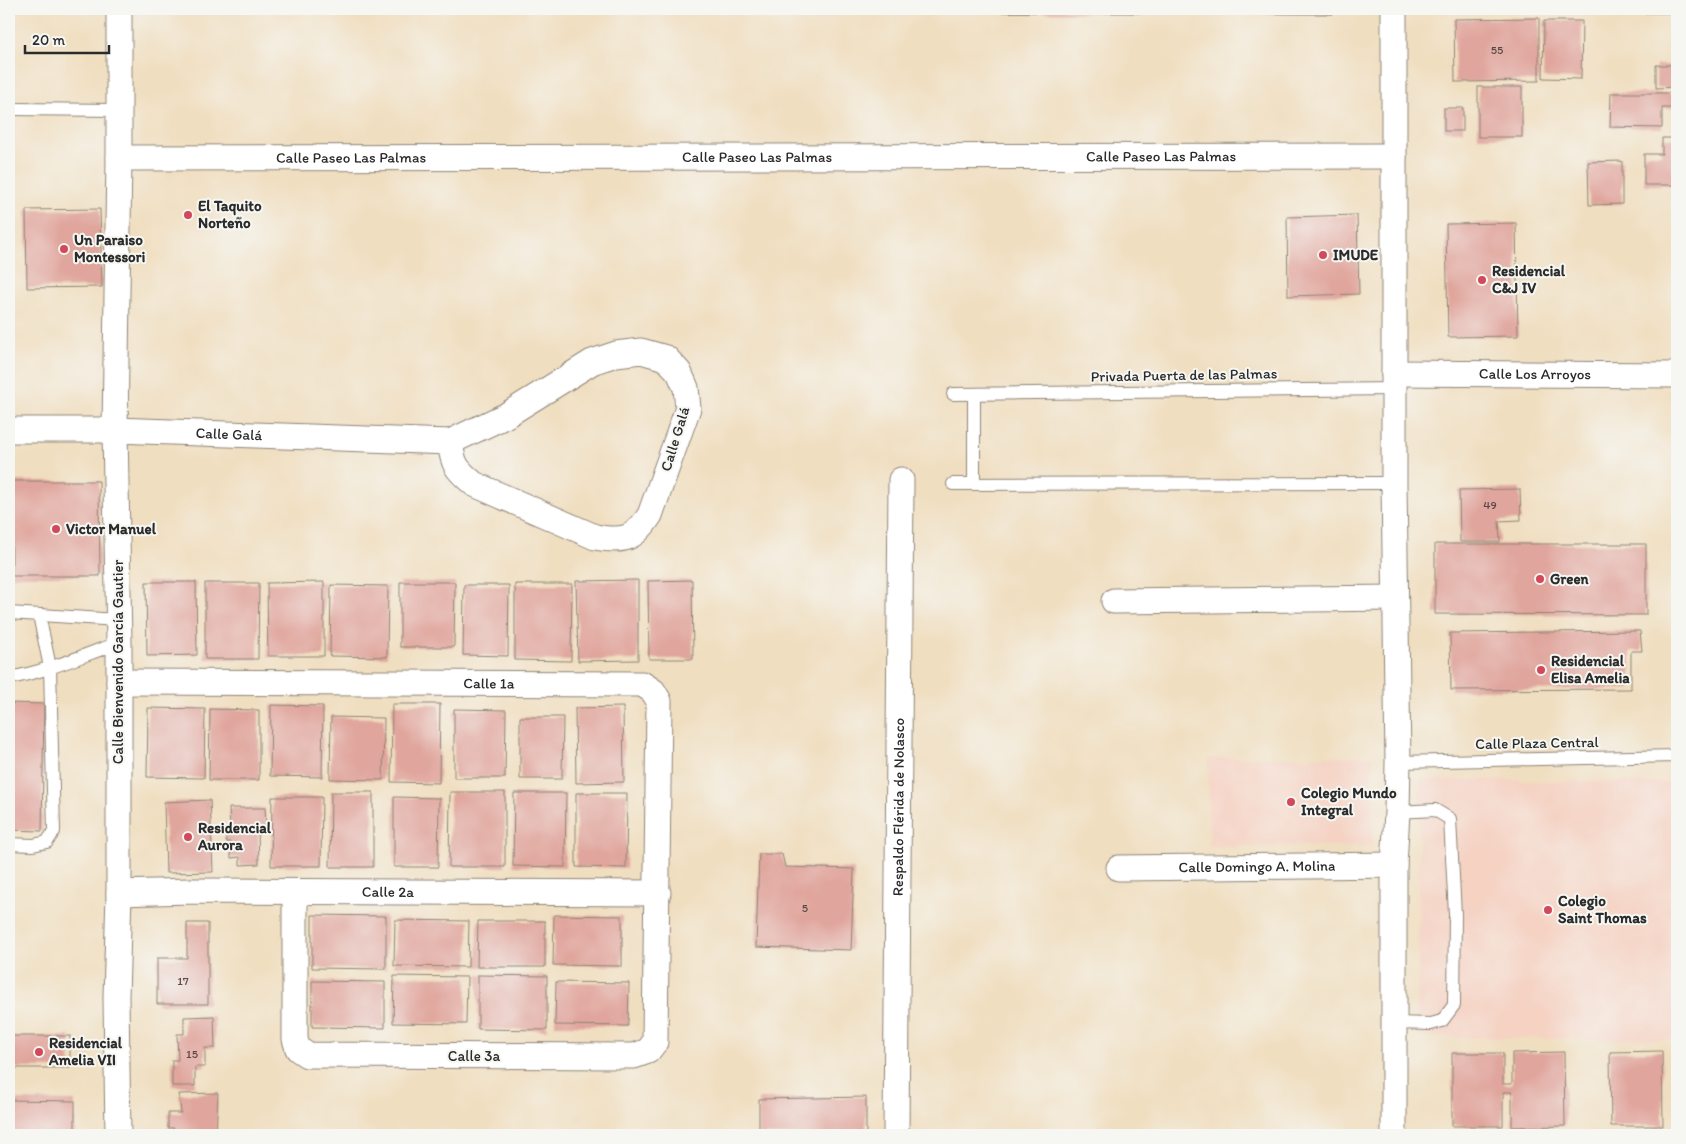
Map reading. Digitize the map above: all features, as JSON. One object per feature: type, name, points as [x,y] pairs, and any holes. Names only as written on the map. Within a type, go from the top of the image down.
[{"type":"street","name":"Calle Bienvenido García Gautier","points":[[118,1135],[116,997],[119,893],[119,632],[115,430],[119,9]]},
{"type":"street","points":[[1394,9],[1394,483],[1398,762],[1394,865],[1394,1135]]},
{"type":"street","name":"Calle Paseo Las Palmas","points":[[119,158],[1394,156]]},
{"type":"street","name":"Calle Galá","points":[[9,430],[115,430],[450,442],[505,416],[592,362],[616,354],[641,351],[666,358],[679,372],[686,388],[688,408],[650,515],[642,528],[629,537],[615,540],[595,537],[474,484],[460,472],[452,459],[450,442]]},
{"type":"street","name":"Calle Los Arroyos","points":[[1394,381],[1677,375]]},
{"type":"street","name":"Respaldo Flérida de Nolasco","points":[[896,1135],[900,480]]},
{"type":"street","points":[[1114,601],[1396,598]]},
{"type":"street","name":"Calle 1a","points":[[119,682],[642,684],[653,691],[659,701],[658,893]]},
{"type":"street","name":"Calle Domingo A. Molina","points":[[1119,868],[1394,865]]},
{"type":"street","name":"Calle 2a","points":[[119,893],[190,891],[658,893]]},
{"type":"street","name":"Calle 3a","points":[[295,892],[295,1039],[298,1049],[307,1055],[634,1056],[648,1052],[655,1042],[658,893]]},
{"type":"lane","points":[[9,109],[119,110]]},
{"type":"lane","name":"Privada Puerta de las Palmas","points":[[953,394],[1394,381]]},
{"type":"lane","points":[[974,394],[974,484]]},
{"type":"lane","points":[[953,484],[1394,483]]},
{"type":"lane","points":[[9,613],[38,615],[119,632]]},
{"type":"lane","points":[[9,844],[33,845],[47,842],[54,830],[50,667],[38,615]]},
{"type":"lane","points":[[9,678],[50,667],[119,632]]},
{"type":"lane","name":"Calle Plaza Central","points":[[1398,762],[1677,756]]},
{"type":"lane","points":[[1394,1023],[1431,1024],[1442,1021],[1454,1006],[1455,915],[1450,819],[1435,810],[1397,812]]},
{"type":"shaded area","name":"Colegio Mundo Integral","points":[[1372,756],[1373,846],[1209,847],[1208,758]]},
{"type":"shaded area","name":"Colegio Saint Thomas","points":[[1420,779],[1677,783],[1677,1040],[1417,1037]]},
{"type":"shaded area","points":[[1677,1040],[1677,1135],[1675,1135]]},
{"type":"building","points":[[944,9],[1333,9],[1333,14],[944,12]]},
{"type":"building","points":[[1608,9],[1677,9],[1677,13],[1608,13]]},
{"type":"building","points":[[1539,18],[1539,81],[1455,82],[1454,19]]},
{"type":"building","points":[[1544,21],[1582,21],[1581,79],[1543,78]]},
{"type":"building","points":[[1656,65],[1677,65],[1677,87],[1656,88]]},
{"type":"building","points":[[1478,87],[1522,87],[1522,137],[1478,137]]},
{"type":"building","points":[[1611,93],[1677,93],[1677,108],[1662,108],[1662,128],[1610,127]]},
{"type":"building","points":[[1444,108],[1463,108],[1463,131],[1444,131]]},
{"type":"building","points":[[1662,138],[1677,138],[1677,185],[1644,185],[1644,154],[1662,154]]},
{"type":"building","points":[[1622,161],[1622,204],[1589,205],[1588,162]]},
{"type":"building","name":"Un Paraiso Montessori","points":[[100,209],[102,287],[27,288],[26,210]]},
{"type":"building","name":"IMUDE","points":[[1357,215],[1359,294],[1288,296],[1287,217]]},
{"type":"building","name":"Residencial C&J IV","points":[[1516,223],[1518,336],[1448,337],[1446,224]]},
{"type":"building","name":"Victor Manuel","points":[[11,481],[99,481],[100,576],[12,576]]},
{"type":"building","points":[[1520,489],[1521,520],[1499,521],[1500,542],[1460,542],[1459,490]]},
{"type":"building","name":"Green","points":[[1435,544],[1646,544],[1646,615],[1435,614]]},
{"type":"building","points":[[638,580],[638,660],[578,661],[576,581]]},
{"type":"building","points":[[692,580],[693,659],[649,659],[648,581]]},
{"type":"building","points":[[146,582],[196,582],[197,655],[147,656]]},
{"type":"building","points":[[324,582],[324,656],[268,656],[267,583]]},
{"type":"building","points":[[400,582],[455,582],[454,647],[400,647]]},
{"type":"building","points":[[205,583],[259,583],[258,659],[205,659]]},
{"type":"building","points":[[515,584],[572,584],[571,661],[515,660]]},
{"type":"building","points":[[331,585],[388,586],[387,657],[330,656]]},
{"type":"building","points":[[464,585],[509,585],[508,656],[463,655]]},
{"type":"building","name":"Residencial Elisa Amelia","points":[[1640,631],[1642,651],[1631,651],[1631,689],[1451,690],[1450,633]]},
{"type":"building","points":[[9,703],[44,704],[42,831],[9,830]]},
{"type":"building","points":[[392,704],[440,704],[439,783],[391,782]]},
{"type":"building","points":[[271,705],[323,706],[322,777],[270,776]]},
{"type":"building","points":[[623,707],[624,782],[576,783],[575,708]]},
{"type":"building","points":[[148,708],[205,709],[204,778],[147,777]]},
{"type":"building","points":[[210,709],[259,710],[259,780],[209,780]]},
{"type":"building","points":[[454,709],[506,710],[505,778],[454,778]]},
{"type":"building","points":[[331,717],[384,718],[383,780],[330,779]]},
{"type":"building","points":[[520,717],[563,717],[562,779],[520,779]]},
{"type":"building","points":[[331,792],[373,792],[373,867],[330,867]]},
{"type":"building","points":[[450,792],[505,792],[505,867],[449,867]]},
{"type":"building","points":[[514,793],[566,793],[565,867],[513,866]]},
{"type":"building","points":[[576,793],[627,793],[626,868],[576,867]]},
{"type":"building","points":[[272,797],[322,797],[321,866],[271,866]]},
{"type":"building","points":[[394,797],[439,798],[438,867],[394,867]]},
{"type":"building","name":"Residencial Aurora","points":[[210,800],[213,872],[166,873],[164,802]]},
{"type":"building","points":[[229,808],[265,808],[266,825],[262,826],[262,831],[258,831],[259,864],[240,865],[240,857],[231,858],[230,842],[226,842],[226,829],[230,829]]},
{"type":"building","points":[[759,854],[782,854],[785,867],[854,869],[851,950],[756,947]]},
{"type":"building","points":[[312,915],[386,916],[386,969],[312,968]]},
{"type":"building","points":[[554,915],[622,916],[622,966],[553,965]]},
{"type":"building","points":[[395,920],[469,921],[468,967],[394,966]]},
{"type":"building","points":[[478,921],[545,921],[545,967],[477,967]]},
{"type":"building","points":[[187,923],[208,923],[208,1004],[157,1004],[157,958],[187,958]]},
{"type":"building","points":[[478,975],[547,976],[547,1030],[478,1029]]},
{"type":"building","points":[[394,976],[467,977],[466,1024],[393,1023]]},
{"type":"building","points":[[312,981],[385,982],[385,1028],[312,1027]]},
{"type":"building","points":[[556,982],[629,983],[628,1026],[555,1025]]},
{"type":"building","points":[[214,1016],[215,1048],[205,1048],[205,1067],[195,1067],[195,1086],[172,1086],[172,1060],[178,1060],[177,1034],[184,1034],[184,1017]]},
{"type":"building","name":"Residencial Amelia VII","points":[[9,1036],[70,1036],[70,1068],[9,1068]]},
{"type":"building","points":[[1662,1051],[1663,1126],[1611,1126],[1610,1052]]},
{"type":"building","points":[[1564,1052],[1565,1126],[1512,1127],[1512,1092],[1503,1092],[1503,1126],[1452,1126],[1452,1053],[1503,1053],[1503,1084],[1512,1084],[1512,1053]]},
{"type":"building","points":[[218,1093],[216,1135],[174,1135],[174,1128],[168,1128],[168,1113],[181,1113],[179,1094]]},
{"type":"building","points":[[866,1097],[866,1135],[759,1135],[759,1099]]},
{"type":"building","points":[[9,1100],[75,1101],[75,1135],[9,1135]]},
{"type":"place","name":"El Taquito Norteño","points":[[188,215]]},
{"type":"place","name":"Un Paraiso Montessori","points":[[64,249]]},
{"type":"place","name":"IMUDE","points":[[1323,255]]},
{"type":"place","name":"Residencial C&J IV","points":[[1482,280]]},
{"type":"place","name":"Victor Manuel","points":[[56,529]]},
{"type":"place","name":"Green","points":[[1540,579]]},
{"type":"place","name":"Residencial Elisa Amelia","points":[[1541,670]]},
{"type":"place","name":"Colegio Mundo Integral","points":[[1291,802]]},
{"type":"place","name":"Residencial Aurora","points":[[188,837]]},
{"type":"place","name":"Colegio Saint Thomas","points":[[1548,910]]},
{"type":"place","name":"Residencial Amelia VII","points":[[39,1052]]}]
